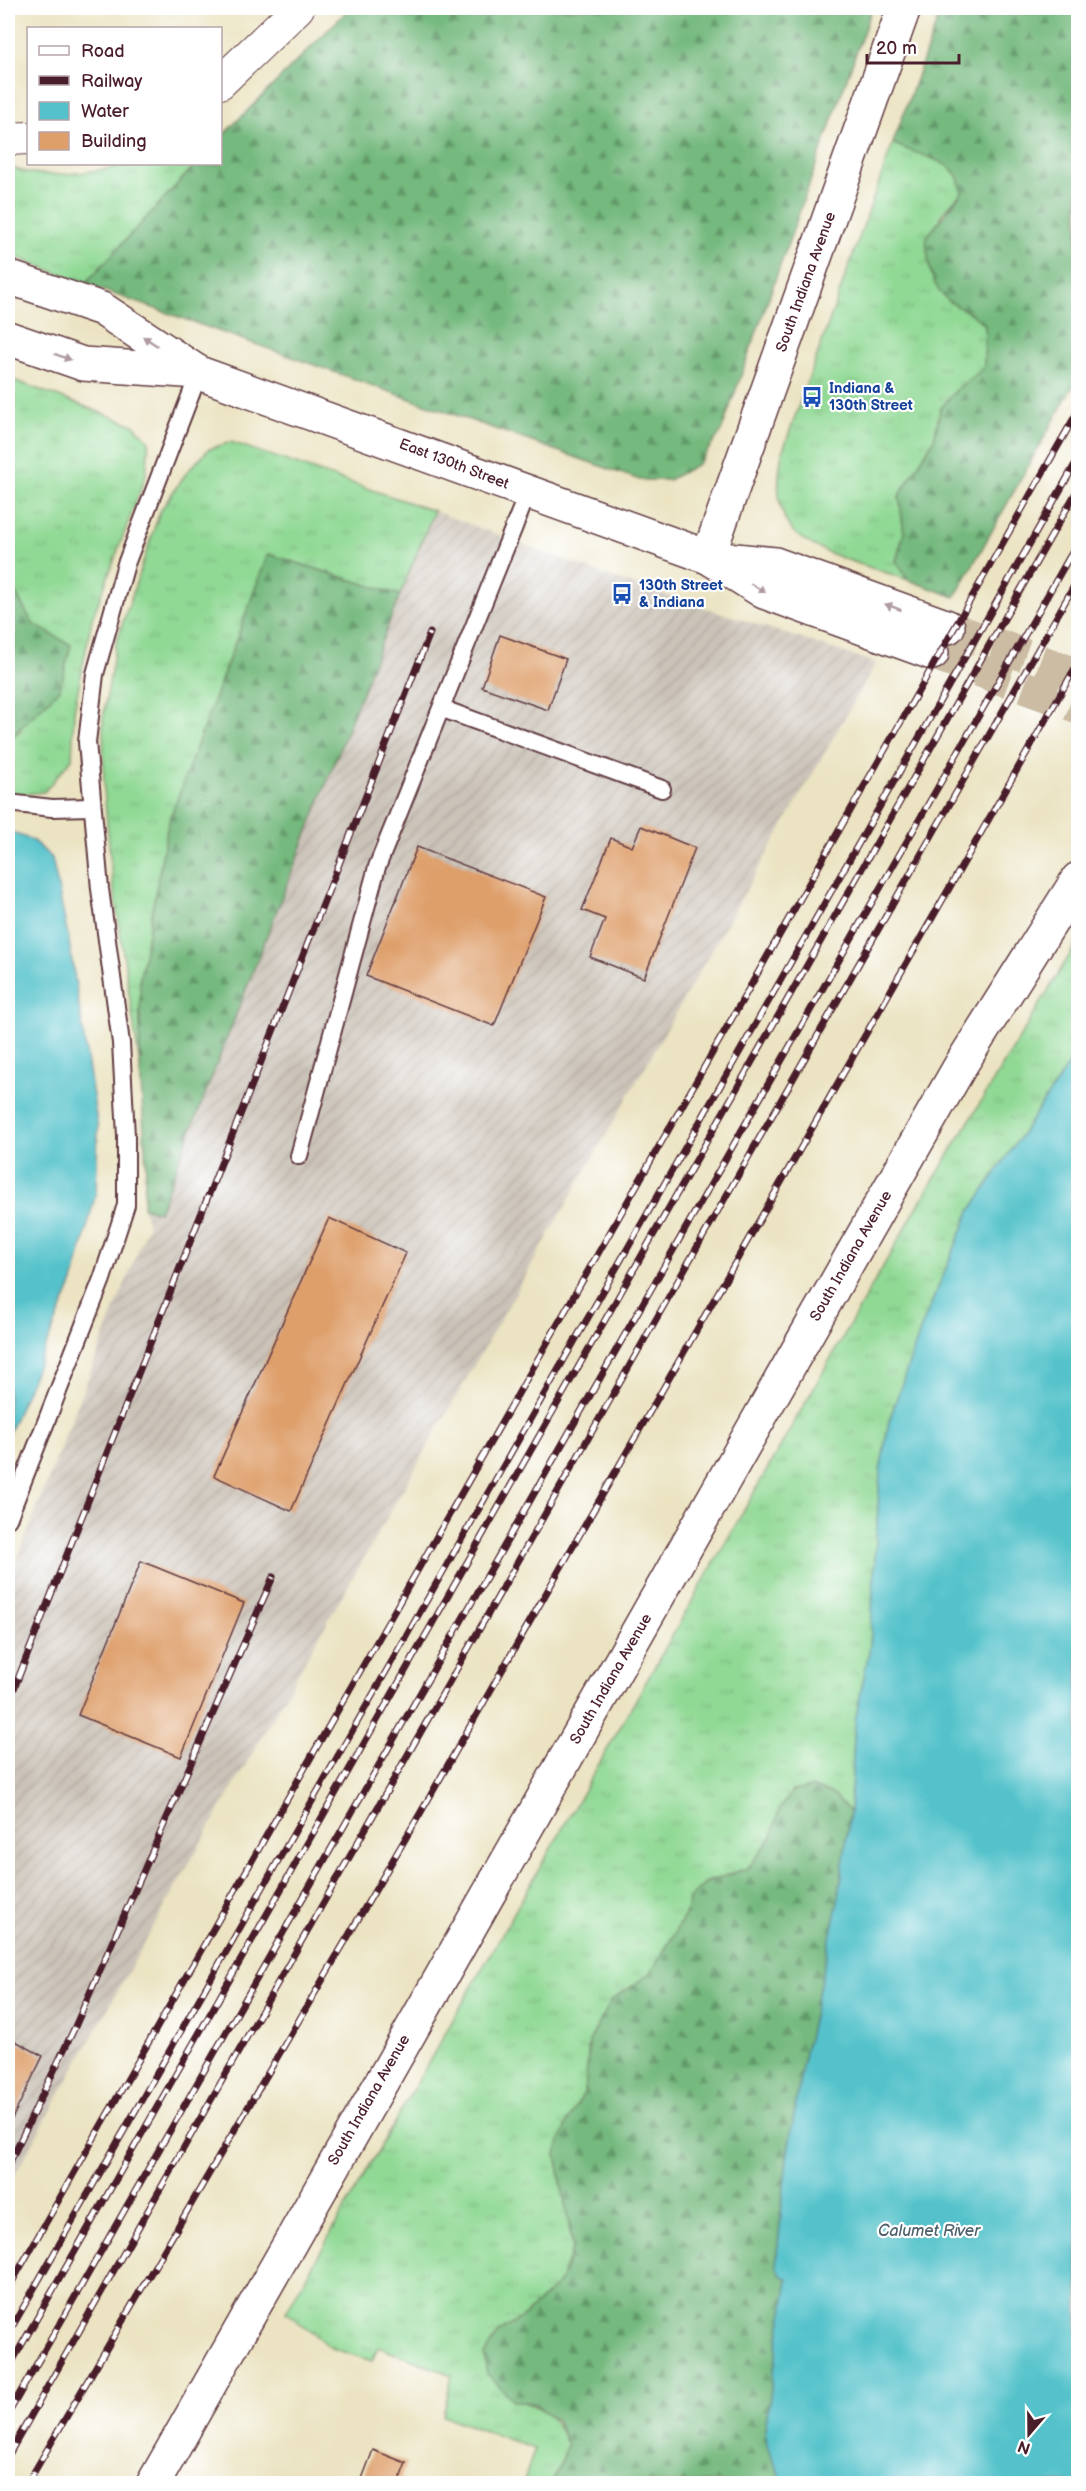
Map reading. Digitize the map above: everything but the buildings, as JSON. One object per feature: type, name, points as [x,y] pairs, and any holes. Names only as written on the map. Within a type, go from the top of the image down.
[{"type":"main road","name":"South Indiana Avenue","points":[[708,557],[904,8]]},
{"type":"main road","name":"East 130th Street","points":[[8,277],[102,309],[199,373],[708,557],[775,564],[940,640]]},
{"type":"main road","name":"East 130th Street","points":[[8,338],[83,364],[199,373]]},
{"type":"main road","name":"South Indiana Avenue","points":[[153,2484],[876,1210],[962,1063],[1078,879]]},
{"type":"street","points":[[222,81],[298,8]]},
{"type":"street","points":[[8,139],[27,138]]},
{"type":"lane","points":[[8,1519],[102,1279],[126,1205],[126,1136],[121,1043],[100,889],[87,742],[96,674],[126,564],[199,373]]},
{"type":"lane","points":[[299,1156],[377,867],[443,709],[528,492]]},
{"type":"lane","points":[[443,709],[662,789]]},
{"type":"lane","points":[[8,803],[52,808],[92,807]]},
{"type":"shaded area","points":[[434,511],[616,579],[876,663],[179,1881],[8,2187],[8,1582],[148,1225],[143,1207],[159,1212]]},
{"type":"green space","points":[[350,8],[872,8],[721,432],[698,464],[669,480],[640,480],[85,284],[195,165],[222,165],[222,136]]},
{"type":"green space","points":[[942,8],[1078,8],[1078,377],[955,597],[908,580],[896,561],[904,533],[899,496],[934,440],[940,409],[958,388],[984,368],[985,326],[973,315],[943,296],[931,273],[928,256],[926,238],[962,192],[957,177],[950,168],[943,164],[893,143]]},
{"type":"green space","points":[[893,143],[943,163],[958,177],[962,192],[940,216],[948,300],[975,314],[985,326],[984,369],[958,388],[941,409],[934,440],[899,496],[904,533],[896,561],[908,580],[861,565],[809,543],[788,525],[779,499],[779,471],[782,453]]},
{"type":"green space","points":[[133,165],[195,165],[85,284],[8,254],[8,166],[39,174],[90,172]]},
{"type":"green space","points":[[8,378],[134,425],[149,441],[146,475],[92,619],[74,711],[72,759],[44,792],[8,796],[8,740],[21,730],[33,624],[12,587],[8,585]]},
{"type":"green space","points":[[231,442],[434,511],[400,595],[268,554],[168,824],[140,978],[140,1067],[112,878],[104,789],[103,718],[116,643],[160,511],[187,472],[209,449]]},
{"type":"green space","points":[[268,554],[400,595],[159,1212],[143,1207],[146,1165],[140,1067],[140,978],[168,824]]},
{"type":"green space","points":[[8,585],[12,587],[33,624],[71,645],[60,689],[8,740]]},
{"type":"green space","points":[[1078,941],[1078,1051],[970,1211],[922,1326],[889,1421],[880,1472],[870,1647],[855,1721],[850,1812],[837,1799],[825,1792],[811,1789],[792,1791],[779,1810],[772,1837],[748,1868],[705,1883],[690,1898],[685,1915],[651,1973],[612,2000],[588,2070],[585,2091],[566,2125],[556,2154],[573,2247],[560,2282],[526,2314],[497,2334],[513,2400],[533,2405],[547,2414],[557,2426],[567,2445],[552,2483],[523,2483],[535,2449],[443,2416],[452,2375],[378,2347],[372,2361],[331,2348],[286,2312],[916,1209]]},
{"type":"green space","points":[[813,1787],[835,1796],[850,1812],[839,1896],[802,2067],[787,2158],[776,2265],[788,2279],[765,2429],[767,2445],[783,2483],[552,2483],[567,2445],[556,2420],[535,2404],[513,2400],[487,2374],[484,2355],[497,2334],[526,2314],[560,2282],[573,2247],[556,2154],[566,2125],[585,2091],[589,2041],[612,2000],[651,1973],[685,1915],[690,1898],[705,1883],[748,1868],[772,1837],[779,1810],[792,1791]]},
{"type":"water","points":[[8,831],[32,840],[52,858],[69,941],[98,1129],[96,1193],[73,1282],[8,1435]]},
{"type":"water","name":"Calumet River","points":[[1078,1051],[1078,2483],[783,2483],[767,2445],[765,2429],[788,2279],[780,2274],[776,2265],[787,2158],[802,2067],[839,1896],[850,1812],[855,1721],[870,1647],[880,1472],[889,1421],[922,1326],[970,1211]]},
{"type":"tunnel","points":[[948,627],[1078,675]]},
{"type":"tunnel","points":[[932,653],[1078,707]]},
{"type":"railway","points":[[8,2289],[1078,411]]},
{"type":"railway","points":[[8,2334],[1078,459]]},
{"type":"railway","points":[[8,2369],[1078,489]]},
{"type":"railway","points":[[8,2414],[1078,542]]},
{"type":"railway","points":[[8,2456],[1078,579]]},
{"type":"railway","points":[[8,1704],[430,633]]},
{"type":"railway","points":[[27,2484],[421,1812],[1078,663]]},
{"type":"railway","points":[[8,2166],[74,2029],[273,1577]]},
{"type":"place","name":"Indiana & 130th Street","points":[[812,397]]},
{"type":"place","name":"130th Street & Indiana","points":[[622,594]]}]
